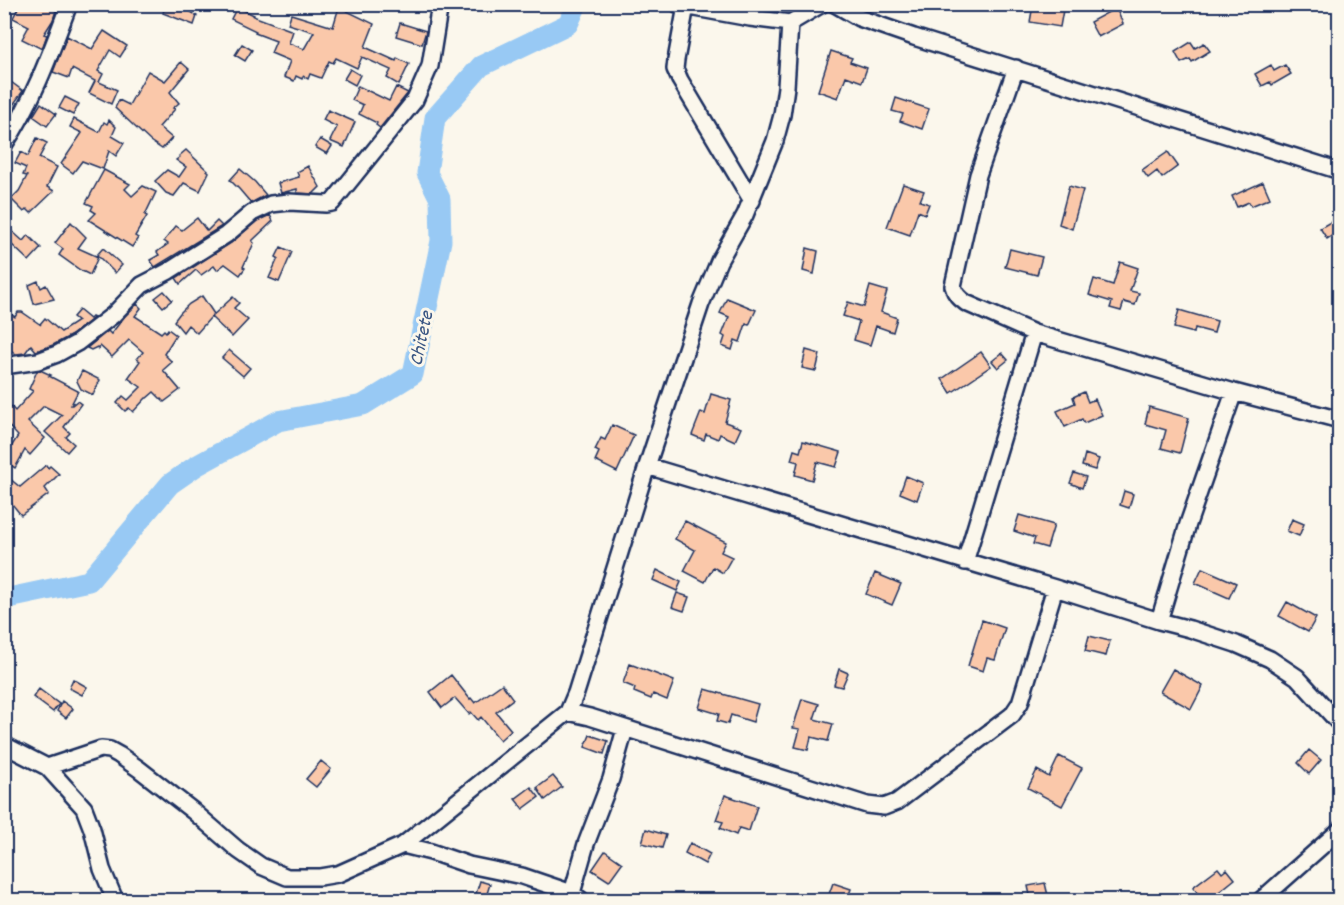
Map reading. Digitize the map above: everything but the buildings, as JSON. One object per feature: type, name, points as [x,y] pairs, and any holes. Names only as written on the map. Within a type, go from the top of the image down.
[{"type":"street","points":[[4,145],[34,92],[69,4]]},
{"type":"street","points":[[4,366],[38,361],[77,343],[113,315],[142,285],[225,236],[252,213],[272,204],[332,203],[415,100],[430,66],[440,4]]},
{"type":"street","points":[[752,201],[675,69],[681,5],[790,23],[822,4]]},
{"type":"street","points":[[835,4],[859,18],[914,37],[1340,171]]},
{"type":"street","points":[[47,767],[100,749],[110,750],[139,769],[261,866],[287,877],[320,877],[338,874],[403,845],[568,712],[576,693],[646,466],[701,304],[719,261],[746,215],[776,141],[786,87],[790,23]]},
{"type":"street","points":[[1016,68],[978,175],[953,286],[955,293],[966,303],[1034,333],[1233,392],[1340,420]]},
{"type":"street","points":[[965,562],[1034,333]]},
{"type":"street","points":[[1159,621],[1188,524],[1233,392]]},
{"type":"street","points":[[646,466],[1208,635],[1270,658],[1296,677],[1340,724]]},
{"type":"street","points":[[568,712],[867,805],[884,807],[897,802],[1012,715],[1020,703],[1055,588]]},
{"type":"street","points":[[403,845],[469,865],[522,876],[577,897],[586,844],[611,779],[625,729]]},
{"type":"street","points":[[4,745],[47,767],[84,808],[102,869],[115,900]]},
{"type":"street","points":[[1261,900],[1340,830]]},
{"type":"waterway","name":"Chitete","points":[[4,599],[89,581],[170,484],[196,466],[278,421],[363,405],[413,374],[441,241],[440,199],[427,173],[435,118],[481,66],[568,24],[577,4]]}]
